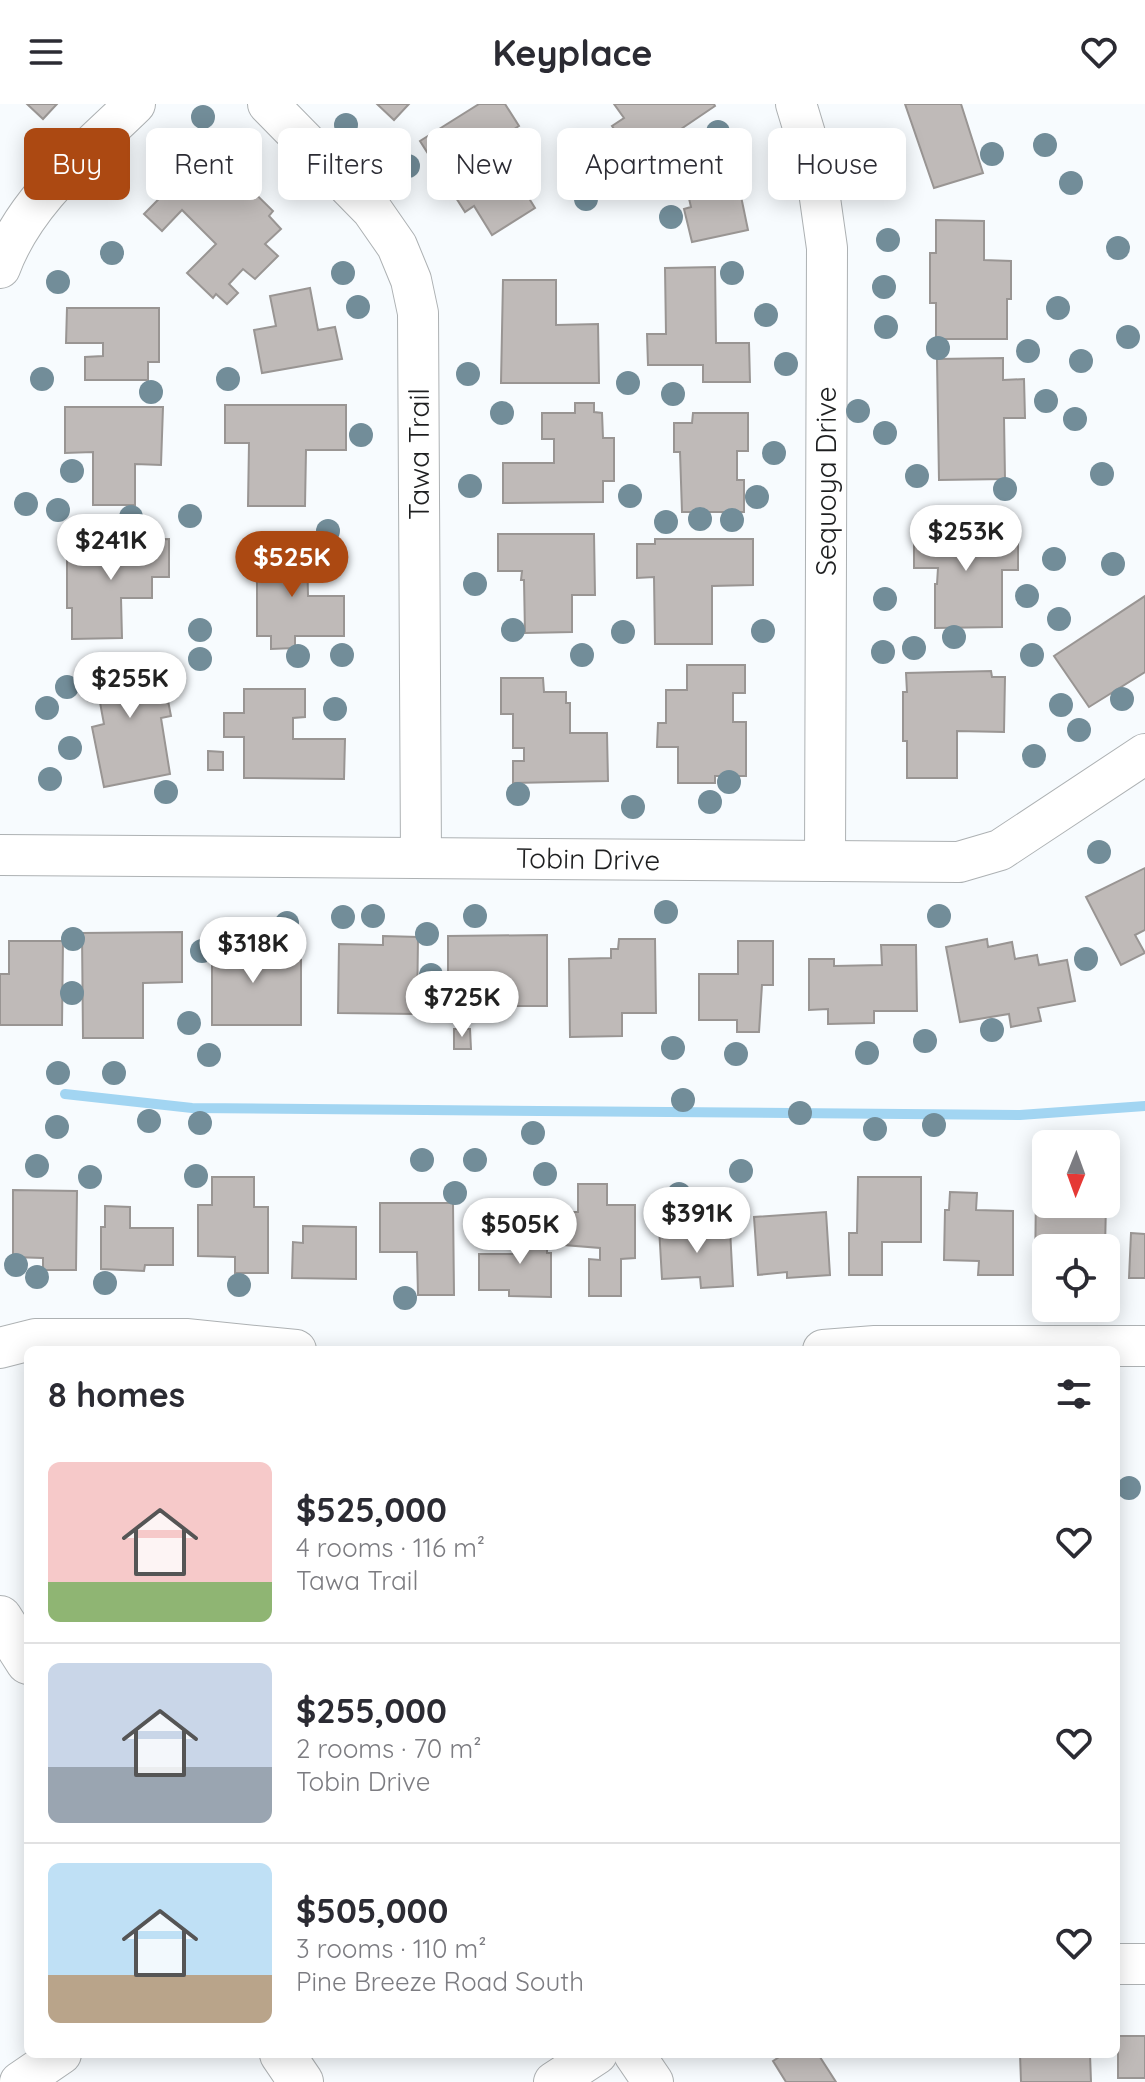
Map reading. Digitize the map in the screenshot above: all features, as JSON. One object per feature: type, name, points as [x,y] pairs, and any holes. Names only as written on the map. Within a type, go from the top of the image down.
[{"type":"main road","points":[[0,1618],[24,1656]]},
{"type":"main road","points":[[285,2058],[301,2082]]},
{"type":"street","points":[[0,268],[8,246],[36,203],[135,104]]},
{"type":"street","name":"Tawa Trail","points":[[268,104],[372,210],[397,246],[411,280],[418,329],[421,857]]},
{"type":"street","name":"Sequoya Drive","points":[[796,104],[816,170],[827,248],[825,861]]},
{"type":"street","name":"Tobin Drive","points":[[0,855],[959,862],[1000,850],[1145,754]]},
{"type":"street","points":[[0,1348],[35,1339],[186,1339],[256,1346]]},
{"type":"street","points":[[1120,1347],[1145,1346]]},
{"type":"street","points":[[1120,1964],[1145,1964]]},
{"type":"street","points":[[20,2082],[55,2058]]},
{"type":"street","points":[[554,2082],[591,2058]]},
{"type":"street","points":[[637,2058],[653,2082]]},
{"type":"building","points":[[27,104],[57,104],[43,119]]},
{"type":"building","points":[[377,104],[409,104],[394,120]]},
{"type":"building","points":[[479,104],[505,104],[519,126],[516,128],[441,128]]},
{"type":"building","points":[[614,104],[715,106],[682,128],[613,128],[624,118]]},
{"type":"building","points":[[905,104],[961,104],[983,173],[934,188]]},
{"type":"building","points":[[427,137],[427,152],[420,141]]},
{"type":"building","points":[[158,200],[262,200],[273,211],[269,216],[281,229],[265,244],[278,256],[255,279],[243,269],[229,284],[238,293],[227,304],[216,294],[213,298],[187,273],[216,244],[182,210],[162,231],[144,214]]},
{"type":"building","points":[[457,200],[530,200],[535,208],[492,235],[474,206],[465,212]]},
{"type":"building","points":[[689,200],[742,200],[748,230],[692,242],[684,209],[691,207]]},
{"type":"building","points":[[936,220],[984,221],[984,260],[1011,261],[1007,339],[936,339],[936,303],[930,303],[930,253],[936,253]]},
{"type":"building","points":[[715,267],[716,343],[749,343],[750,382],[703,382],[703,365],[648,365],[647,334],[666,334],[665,268]]},
{"type":"building","points":[[503,280],[556,280],[556,325],[598,324],[599,383],[501,383]]},
{"type":"building","points":[[310,288],[318,330],[335,327],[342,359],[262,373],[254,330],[276,326],[270,296]]},
{"type":"building","points":[[67,308],[159,308],[159,362],[148,362],[148,380],[85,380],[85,357],[103,356],[103,343],[66,343]]},
{"type":"building","points":[[1003,358],[1003,380],[1024,379],[1025,418],[1004,418],[1005,479],[939,480],[937,359]]},
{"type":"building","points":[[575,403],[594,403],[594,412],[602,413],[603,438],[614,438],[614,481],[603,481],[603,502],[503,503],[503,463],[554,463],[554,439],[542,439],[542,413],[575,413]]},
{"type":"building","points":[[225,405],[346,405],[346,450],[306,450],[305,506],[248,506],[249,443],[225,443]]},
{"type":"building","points":[[65,407],[163,407],[161,465],[135,464],[135,505],[93,505],[93,452],[65,453]]},
{"type":"building","points":[[693,413],[748,413],[748,451],[737,451],[737,480],[744,480],[744,512],[682,512],[680,452],[674,452],[674,423],[692,423]]},
{"type":"building","points":[[1002,527],[1002,543],[1018,543],[1018,570],[1002,570],[1002,627],[935,628],[938,568],[914,568],[914,528]]},
{"type":"building","points":[[498,534],[594,534],[595,595],[572,595],[572,632],[525,633],[522,571],[498,571]]},
{"type":"building","points":[[169,539],[169,577],[152,577],[152,598],[121,598],[122,638],[72,639],[72,608],[67,608],[67,559],[71,559],[72,541]]},
{"type":"building","points":[[655,539],[753,539],[753,585],[712,586],[712,644],[655,644],[654,577],[637,578],[637,544],[655,544]]},
{"type":"building","points":[[307,546],[308,596],[344,596],[344,636],[295,636],[295,648],[271,649],[271,636],[257,636],[257,547]]},
{"type":"building","points":[[1145,596],[1145,672],[1089,707],[1054,656]]},
{"type":"building","points":[[159,655],[171,716],[161,718],[170,774],[104,787],[92,727],[104,724],[99,697],[88,700],[82,671]]},
{"type":"building","points":[[687,665],[745,665],[745,693],[733,693],[733,722],[746,722],[746,776],[715,776],[715,783],[678,783],[678,747],[657,747],[658,723],[666,723],[666,690],[687,690]]},
{"type":"building","points":[[991,671],[992,677],[1005,677],[1004,732],[957,731],[957,778],[907,778],[907,741],[903,741],[906,673]]},
{"type":"building","points":[[501,678],[543,678],[544,692],[566,692],[566,703],[570,703],[570,733],[607,733],[608,781],[513,783],[513,761],[524,761],[524,748],[513,748],[513,714],[501,714]]},
{"type":"building","points":[[244,689],[305,689],[305,717],[293,718],[293,739],[345,739],[344,779],[244,778],[244,737],[224,737],[224,713],[244,713]]},
{"type":"building","points":[[208,751],[223,752],[223,770],[208,770]]},
{"type":"building","points":[[1145,868],[1145,930],[1135,935],[1145,953],[1121,965],[1086,897]]},
{"type":"building","points":[[182,932],[182,982],[143,983],[143,1038],[83,1038],[82,933]]},
{"type":"building","points":[[212,933],[254,933],[254,960],[301,960],[301,1025],[212,1025]]},
{"type":"building","points":[[547,935],[547,1006],[485,1006],[485,1016],[448,1016],[448,936]]},
{"type":"building","points":[[383,936],[418,937],[417,1014],[338,1013],[339,944],[383,945]]},
{"type":"building","points":[[619,939],[655,939],[656,1013],[622,1013],[622,1036],[570,1037],[569,959],[611,958],[611,949],[618,949]]},
{"type":"building","points":[[987,939],[988,947],[1012,942],[1015,959],[1037,955],[1039,965],[1067,960],[1075,1001],[1038,1008],[1041,1021],[1011,1027],[1009,1014],[960,1022],[946,947]]},
{"type":"building","points":[[9,941],[63,941],[62,1025],[0,1025],[0,974],[9,974]]},
{"type":"building","points":[[738,941],[773,941],[773,985],[762,985],[759,1032],[737,1032],[737,1020],[699,1020],[699,974],[738,974]]},
{"type":"building","points":[[881,945],[916,945],[917,1011],[874,1011],[874,1023],[828,1024],[828,1009],[809,1010],[809,959],[834,959],[834,966],[882,965]]},
{"type":"building","points":[[454,1029],[470,1029],[471,1049],[454,1049]]},
{"type":"building","points":[[212,1177],[254,1177],[254,1207],[268,1207],[268,1273],[235,1273],[235,1257],[198,1256],[198,1205],[212,1205]]},
{"type":"building","points":[[858,1177],[921,1177],[921,1242],[882,1242],[882,1275],[849,1275],[849,1233],[857,1233]]},
{"type":"building","points":[[578,1184],[607,1184],[607,1205],[635,1205],[635,1258],[621,1259],[621,1296],[589,1296],[589,1259],[600,1260],[600,1248],[564,1245],[564,1212],[578,1212]]},
{"type":"building","points":[[13,1190],[77,1191],[76,1270],[43,1270],[43,1258],[13,1257]]},
{"type":"building","points":[[950,1192],[977,1193],[976,1210],[1013,1211],[1013,1275],[978,1275],[979,1261],[944,1260],[945,1210],[949,1210]]},
{"type":"building","points":[[380,1203],[453,1203],[454,1295],[418,1295],[417,1252],[380,1252]]},
{"type":"building","points":[[105,1206],[130,1207],[130,1228],[173,1228],[173,1265],[145,1265],[144,1271],[101,1269],[101,1227],[105,1227]]},
{"type":"building","points":[[826,1212],[830,1275],[787,1278],[787,1272],[758,1275],[754,1217]]},
{"type":"building","points":[[1036,1218],[1106,1218],[1105,1234],[1035,1234]]},
{"type":"building","points":[[689,1225],[690,1231],[730,1229],[733,1286],[701,1288],[700,1277],[662,1279],[659,1227]]},
{"type":"building","points":[[303,1226],[356,1227],[356,1279],[292,1278],[293,1242],[303,1243]]},
{"type":"building","points":[[518,1226],[547,1226],[547,1253],[551,1253],[551,1297],[509,1296],[509,1290],[479,1290],[479,1254],[518,1254]]},
{"type":"building","points":[[1131,1233],[1145,1234],[1145,1278],[1129,1278]]},
{"type":"building","points":[[1120,2036],[1145,2036],[1145,2078],[1118,2078]]},
{"type":"building","points":[[778,2058],[821,2058],[836,2082],[786,2082],[773,2061]]},
{"type":"building","points":[[1020,2058],[1090,2058],[1091,2082],[1021,2082]]},
{"type":"waterway","points":[[65,1094],[192,1108],[1020,1115],[1145,1106]]}]
